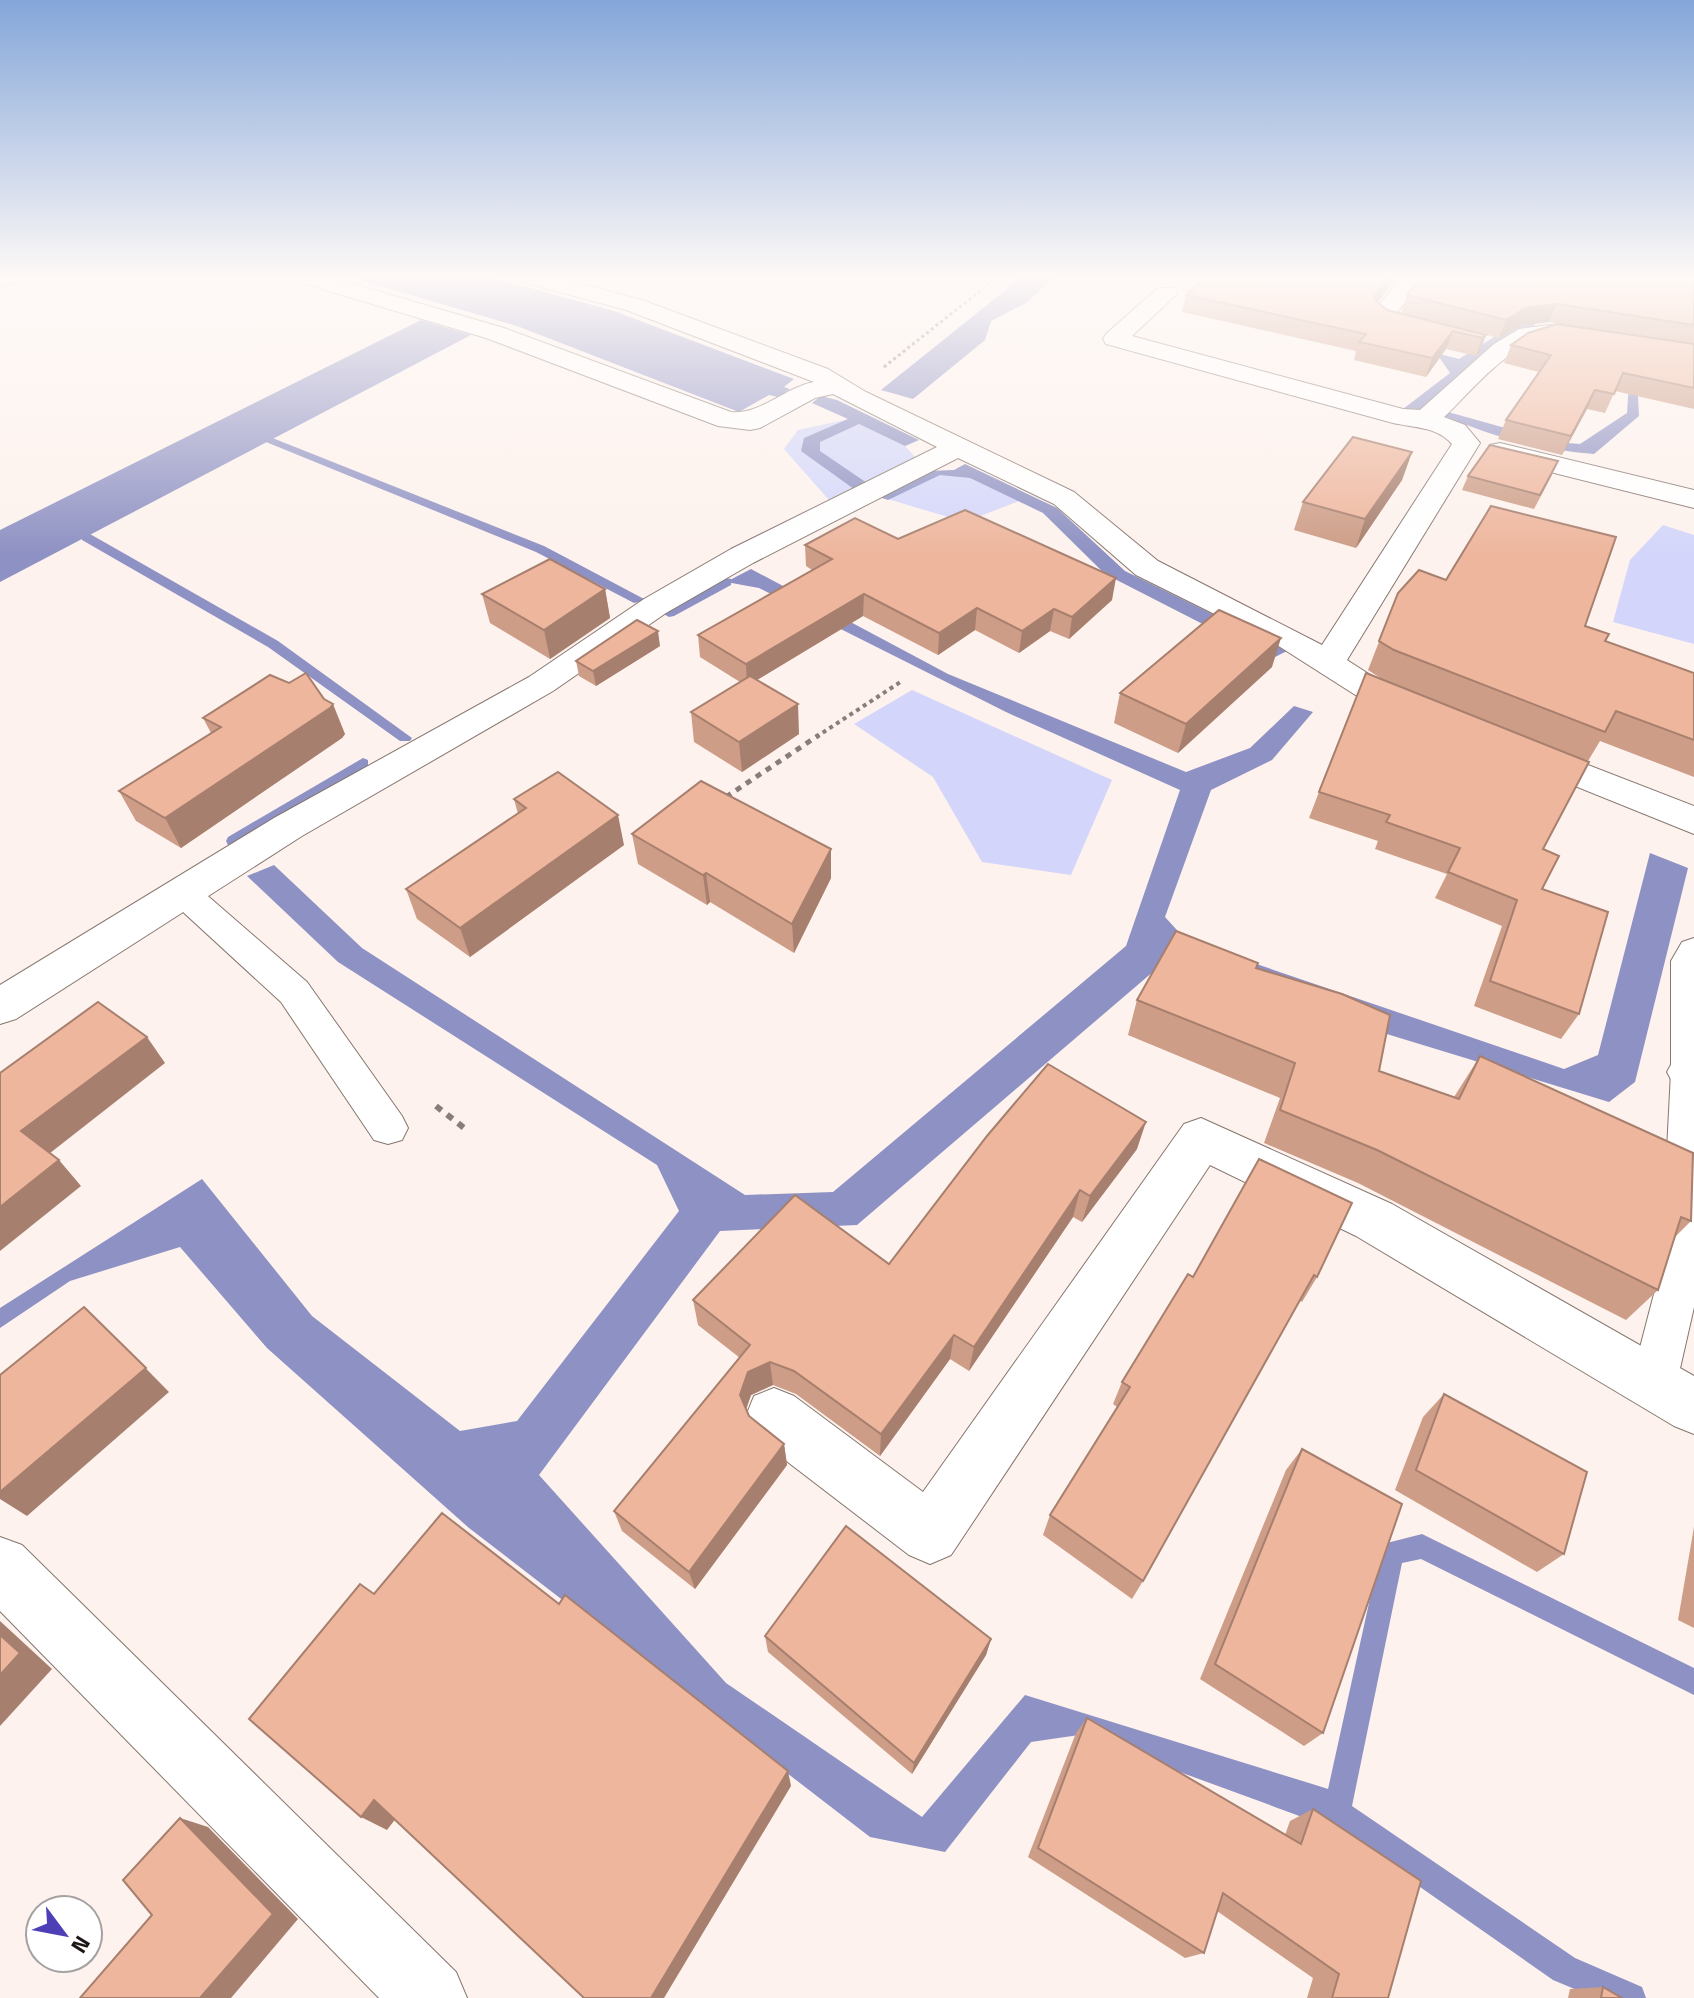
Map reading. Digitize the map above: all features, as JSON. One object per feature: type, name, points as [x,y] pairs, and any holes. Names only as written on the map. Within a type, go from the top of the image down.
[{"type":"street","points":[[592,369],[727,420],[750,422],[797,397],[837,386]]},
{"type":"street","points":[[806,369],[857,398],[1064,498],[1147,568],[1289,638],[1369,689],[1450,722]]},
{"type":"street","points":[[1226,369],[1402,417],[1426,419],[1455,431],[1466,443],[1694,499]]},
{"type":"street","points":[[1426,419],[1471,369]]},
{"type":"street","points":[[1327,664],[1466,443]]},
{"type":"street","points":[[0,1007],[300,819],[541,684],[655,606],[742,556],[958,447]]},
{"type":"street","points":[[1494,740],[1694,821]]},
{"type":"street","points":[[774,1416],[930,1534],[1201,1138],[1374,1220],[1674,1397]]},
{"type":"street","points":[[0,1567],[430,1998]]},
{"type":"lane","points":[[182,892],[294,992],[388,1128]]},
{"type":"lane","points":[[1674,1397],[1692,1073],[1689,961],[1694,951]]},
{"type":"path","points":[[837,386],[869,380],[882,369]]},
{"type":"path","points":[[725,798],[902,681]]},
{"type":"shaded area","points":[[322,369],[406,369],[0,582],[0,530]]},
{"type":"shaded area","points":[[629,369],[768,369],[794,379],[784,387],[790,389],[778,397],[769,395],[739,412]]},
{"type":"shaded area","points":[[907,369],[949,369],[913,399],[881,390]]},
{"type":"shaded area","points":[[1447,369],[1465,369],[1416,413],[1403,409],[1450,373]]},
{"type":"shaded area","points":[[1630,369],[1637,369],[1639,416],[1594,454],[1518,441],[1444,416],[1448,412],[1556,442],[1580,444],[1627,413]]},
{"type":"shaded area","points":[[821,396],[837,400],[919,440],[905,446],[859,424],[820,442],[820,451],[867,483],[854,489],[801,451],[804,438],[848,419],[812,403]]},
{"type":"shaded area","points":[[849,419],[905,446],[928,471],[970,478],[1019,501],[965,522],[854,489],[829,500],[784,449],[798,430]]},
{"type":"shaded area","points":[[965,464],[1057,508],[1125,571],[1287,651],[1271,659],[1105,574],[1043,513],[970,478],[940,475],[888,500],[876,496],[928,471],[954,470]]},
{"type":"shaded area","points":[[1663,525],[1694,535],[1694,644],[1613,622],[1630,560]]},
{"type":"shaded area","points":[[751,569],[948,674],[1186,772],[1250,748],[1294,706],[1313,712],[1272,760],[1211,790],[1165,917],[1186,940],[1564,1069],[1598,1055],[1650,853],[1688,868],[1635,1082],[1609,1102],[1161,965],[857,1225],[720,1231],[539,1475],[726,1683],[922,1817],[1025,1695],[1338,1792],[1335,1829],[1079,1735],[1031,1742],[945,1852],[870,1837],[469,1528],[267,1348],[180,1247],[70,1281],[0,1328],[0,1308],[202,1179],[312,1316],[460,1431],[517,1421],[679,1211],[657,1165],[338,962],[247,876],[274,865],[362,948],[745,1195],[833,1192],[1126,946],[1180,790],[1006,712],[759,588],[726,582]]},
{"type":"shaded area","points":[[912,690],[1112,780],[1071,875],[982,862],[933,777],[854,724]]},
{"type":"building","points":[[1541,369],[1694,369],[1694,388],[1623,373],[1614,394],[1595,390],[1571,436],[1506,420]]},
{"type":"building","points":[[1353,437],[1412,452],[1365,519],[1303,502]]},
{"type":"building","points":[[1490,445],[1558,461],[1540,495],[1468,476]]},
{"type":"building","points":[[1491,506],[1616,537],[1585,626],[1609,634],[1605,641],[1694,673],[1694,740],[1616,711],[1605,732],[1394,650],[1379,641],[1398,593],[1419,570],[1446,580]]},
{"type":"building","points":[[965,510],[1116,578],[1072,617],[1054,609],[1022,631],[977,608],[939,633],[864,594],[746,664],[698,635],[832,559],[805,545],[855,518],[898,539]]},
{"type":"building","points":[[550,559],[605,589],[544,630],[482,594]]},
{"type":"building","points":[[1219,610],[1281,638],[1186,724],[1120,693]]},
{"type":"building","points":[[637,620],[658,631],[593,671],[576,661]]},
{"type":"building","points":[[306,673],[324,699],[333,704],[330,708],[165,818],[119,791],[221,727],[203,718],[270,675],[289,683]]},
{"type":"building","points":[[1366,673],[1589,762],[1543,849],[1559,856],[1542,889],[1608,912],[1579,1014],[1490,981],[1517,900],[1448,872],[1460,848],[1386,822],[1390,815],[1319,792]]},
{"type":"building","points":[[750,676],[798,704],[739,742],[691,712]]},
{"type":"building","points":[[558,772],[618,815],[460,928],[406,889],[526,808],[514,799]]},
{"type":"building","points":[[701,781],[831,849],[792,924],[632,834]]},
{"type":"building","points":[[1176,931],[1258,963],[1256,968],[1342,994],[1390,1015],[1379,1071],[1459,1099],[1480,1056],[1693,1153],[1691,1221],[1681,1217],[1658,1290],[1377,1150],[1280,1110],[1295,1063],[1137,1000]]},
{"type":"building","points":[[98,1002],[147,1037],[21,1131],[59,1160],[0,1207],[0,1073]]},
{"type":"building","points":[[1048,1064],[1146,1122],[1090,1196],[1080,1190],[974,1347],[954,1335],[881,1434],[794,1371],[770,1362],[748,1372],[740,1395],[749,1416],[784,1444],[689,1572],[614,1511],[750,1345],[693,1300],[795,1195],[889,1264],[987,1136]]},
{"type":"building","points":[[1259,1159],[1352,1203],[1317,1277],[1314,1275],[1143,1581],[1050,1515],[1130,1387],[1122,1382],[1188,1274],[1193,1277]]},
{"type":"building","points":[[84,1307],[146,1368],[0,1492],[0,1375]]},
{"type":"building","points":[[1444,1394],[1587,1472],[1564,1554],[1416,1470]]},
{"type":"building","points":[[1302,1449],[1402,1504],[1323,1733],[1215,1664]]},
{"type":"building","points":[[442,1513],[559,1604],[565,1595],[788,1771],[651,1998],[584,1998],[374,1800],[361,1817],[249,1719],[360,1584],[374,1594]]},
{"type":"building","points":[[846,1526],[991,1639],[914,1763],[765,1636]]},
{"type":"building","points":[[0,1635],[20,1653],[0,1675]]},
{"type":"building","points":[[1087,1718],[1301,1844],[1313,1809],[1421,1881],[1388,1998],[1332,1998],[1339,1974],[1223,1893],[1204,1953],[1038,1848]]},
{"type":"building","points":[[180,1818],[273,1914],[200,1998],[80,1998],[104,1974],[152,1915],[123,1880]]},
{"type":"building","points":[[1603,1987],[1622,1998],[1601,1998]]},
{"type":"waterway","points":[[270,440],[540,549],[639,600]]},
{"type":"waterway","points":[[86,537],[273,644],[405,738]]},
{"type":"waterway","points":[[669,613],[726,582]]},
{"type":"waterway","points":[[234,841],[363,763]]},
{"type":"waterway","points":[[1631,1998],[1564,1969],[1337,1812],[1392,1553],[1422,1546],[1694,1682]]}]
